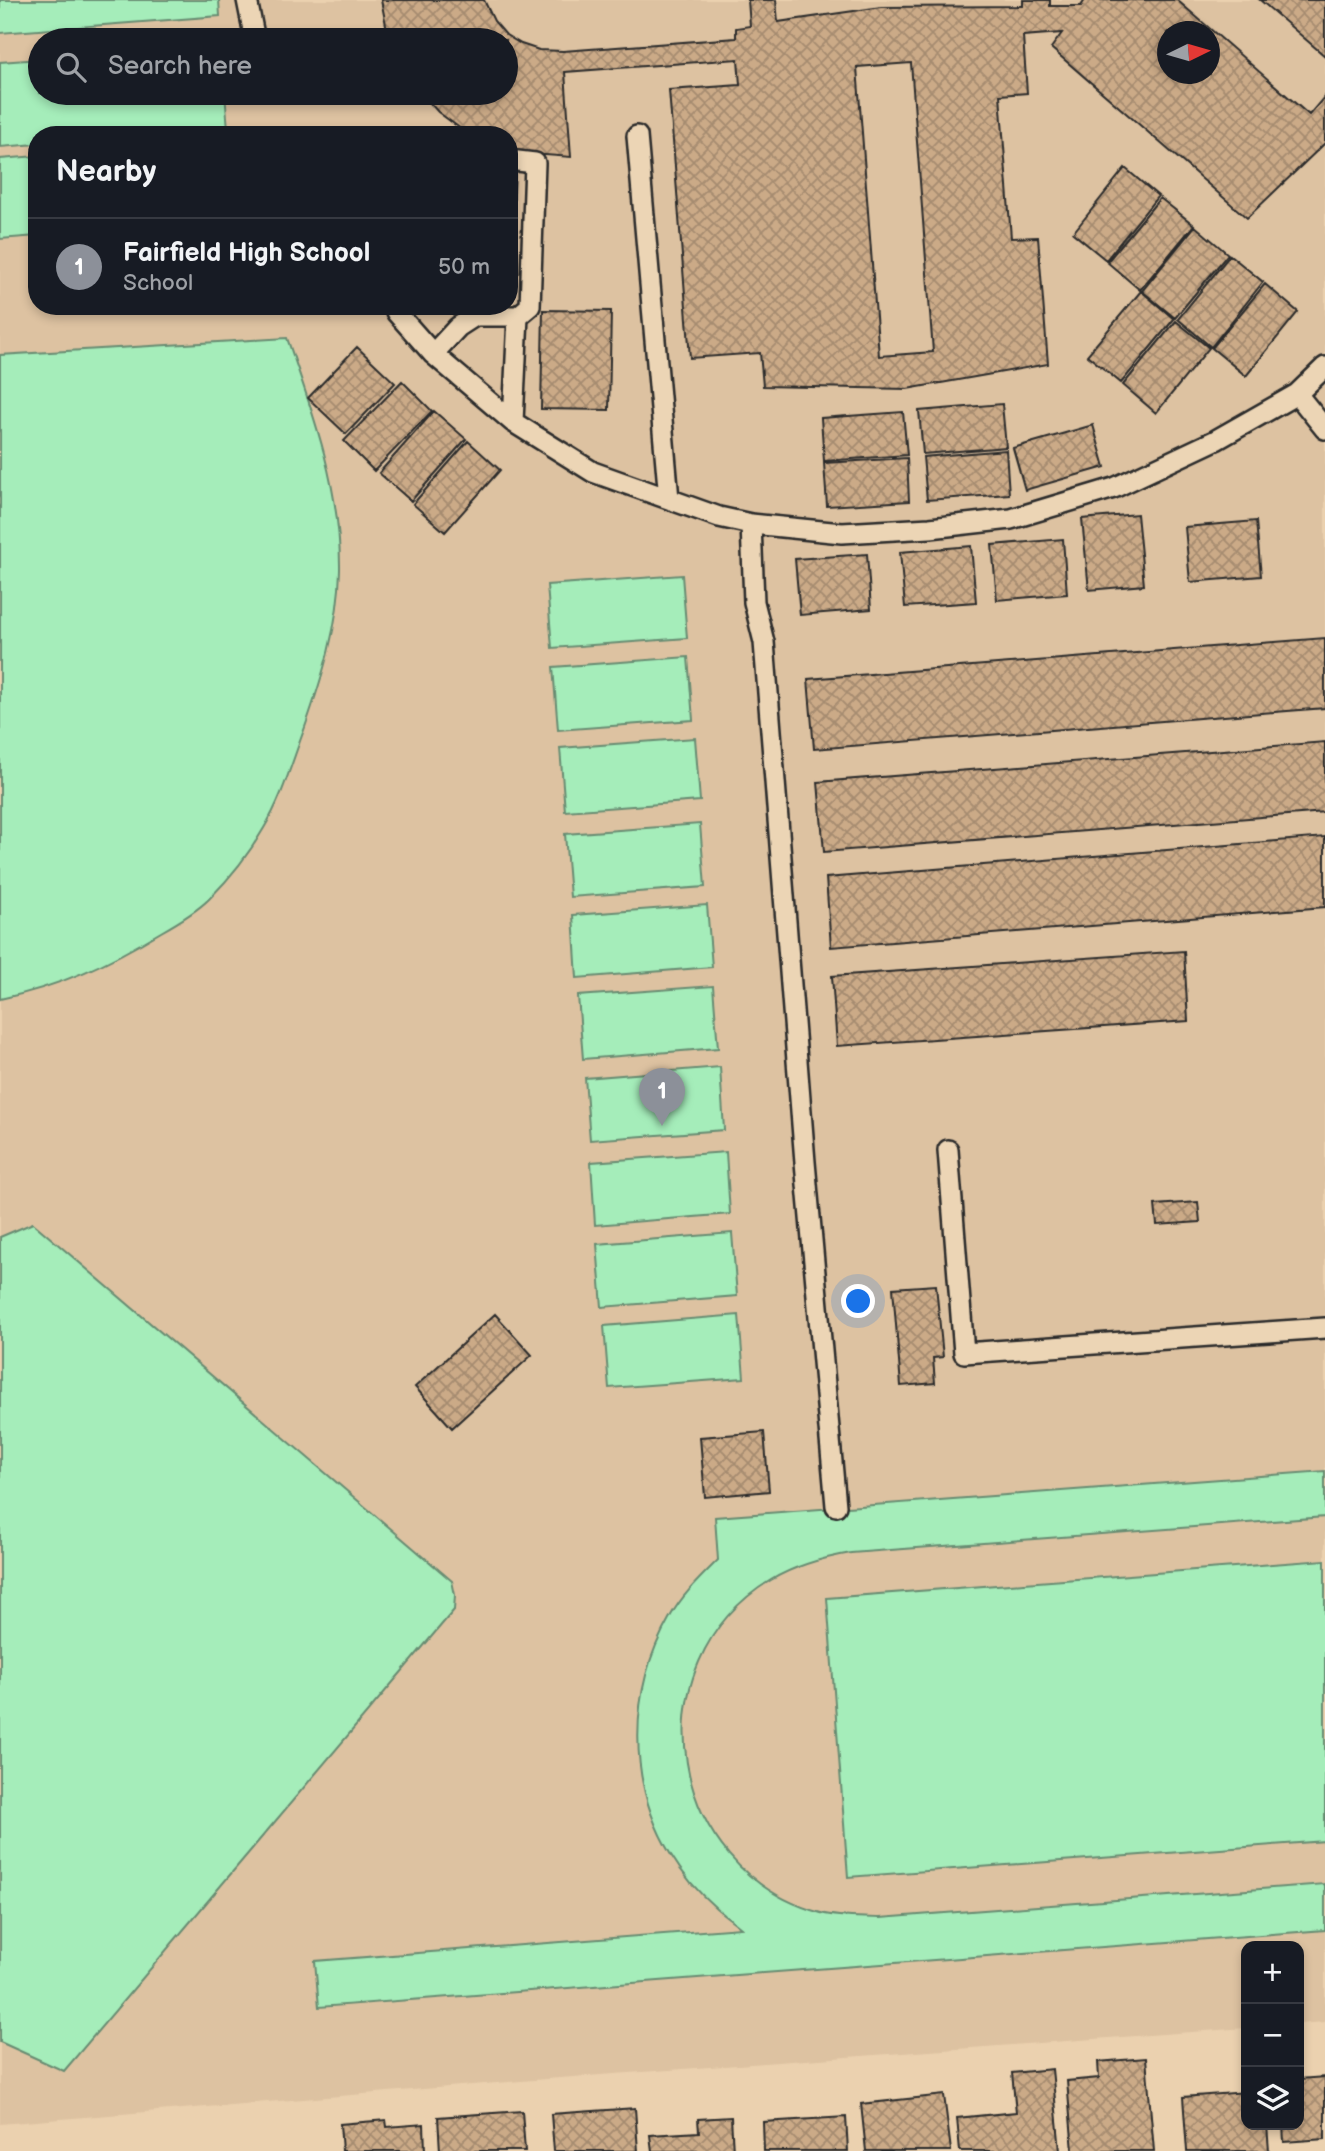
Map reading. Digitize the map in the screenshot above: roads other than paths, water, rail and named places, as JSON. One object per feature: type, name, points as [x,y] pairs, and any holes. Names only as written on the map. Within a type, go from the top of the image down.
[{"type":"lane","points":[[247,0],[253,28]]},
{"type":"lane","points":[[637,136],[668,499]]},
{"type":"lane","points":[[433,354],[458,327],[475,316],[518,316],[530,306],[536,163],[518,161]]},
{"type":"lane","points":[[398,315],[433,354],[513,422],[593,472],[719,517],[751,524],[842,533],[930,528],[1011,519],[1114,488],[1216,440],[1297,394],[1325,368]]},
{"type":"lane","points":[[513,422],[518,316]]},
{"type":"lane","points":[[1297,394],[1325,429]]},
{"type":"lane","points":[[751,524],[754,602],[764,642],[801,1112],[836,1506]]},
{"type":"lane","points":[[948,1150],[964,1353],[1325,1328]]},
{"type":"place","name":"Fairfield High School","points":[[662,1126]]}]
